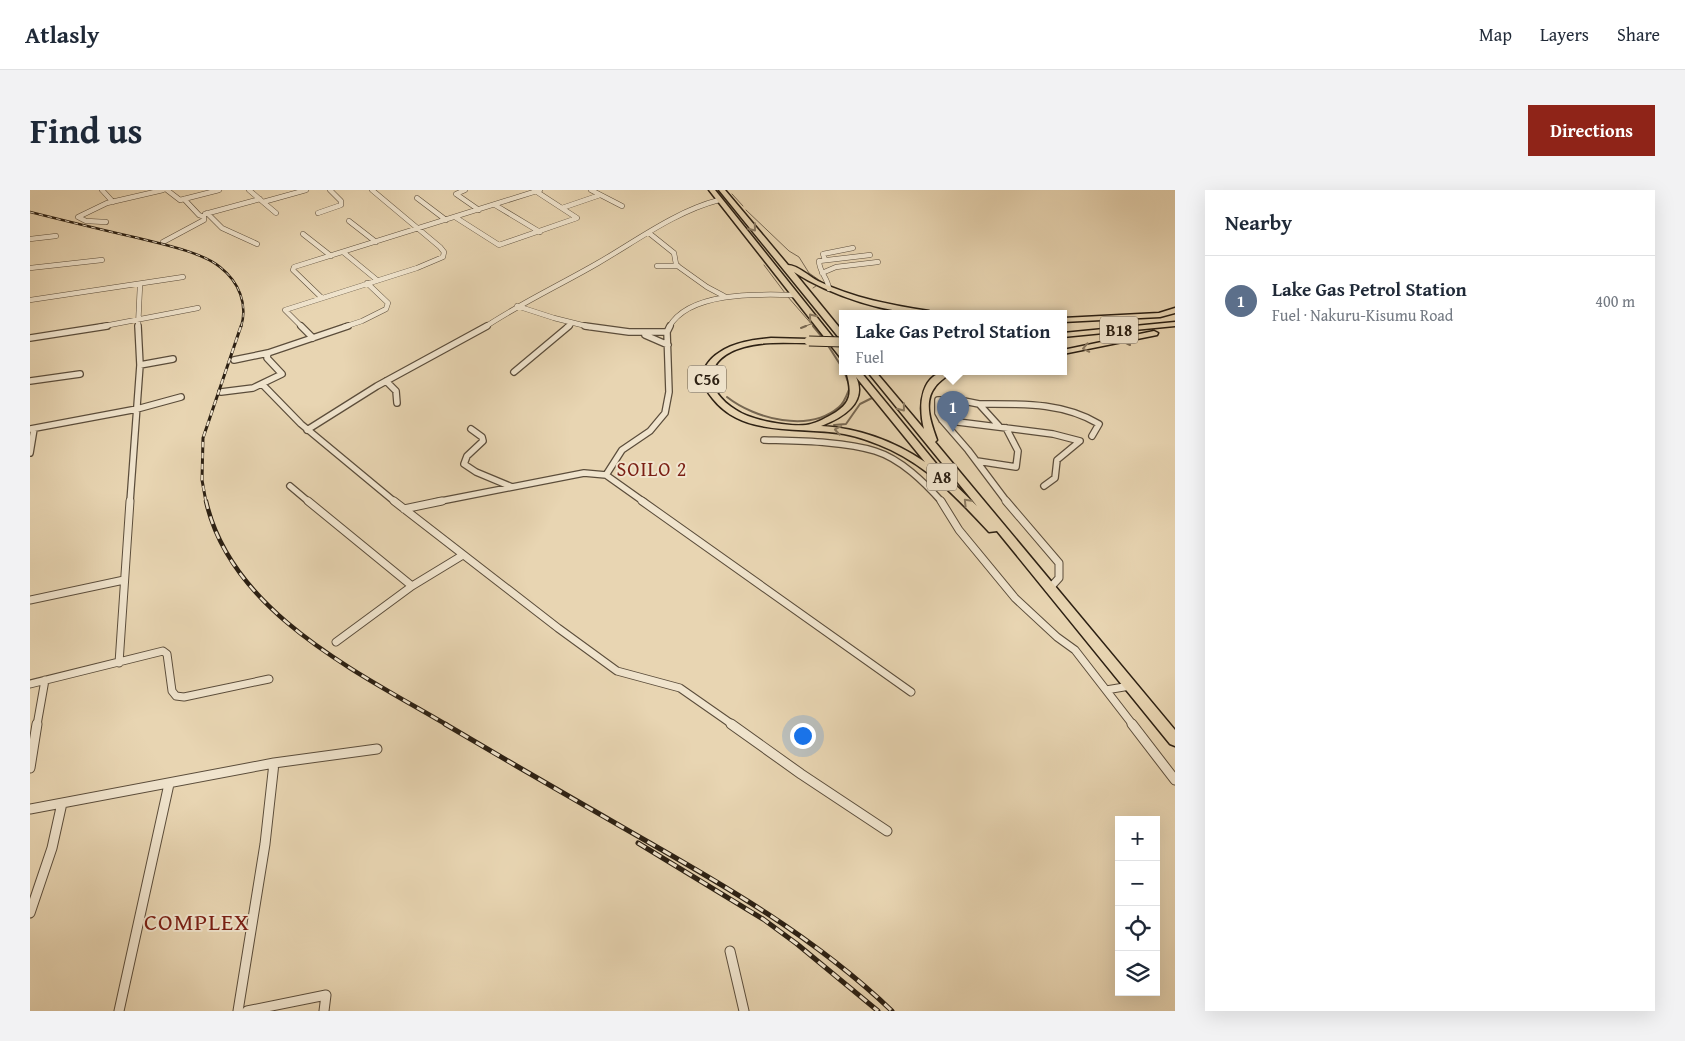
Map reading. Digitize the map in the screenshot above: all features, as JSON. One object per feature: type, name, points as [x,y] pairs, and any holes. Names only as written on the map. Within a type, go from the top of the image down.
[{"type":"highway","points":[[712,190],[839,350]]},
{"type":"highway","points":[[722,190],[839,332]]},
{"type":"highway","points":[[775,254],[803,276],[829,289],[867,302],[912,310]]},
{"type":"highway","points":[[1094,333],[1138,323],[1175,310]]},
{"type":"highway","points":[[1067,320],[1160,315]]},
{"type":"highway","name":"B18","points":[[1067,336],[1175,324]]},
{"type":"highway","points":[[1067,351],[1171,329]]},
{"type":"highway","name":"B18","points":[[1067,337],[1171,329]]},
{"type":"highway","name":"C56","points":[[807,427],[782,427],[763,424],[738,415],[717,400],[709,388],[706,377],[712,363],[732,349],[764,342],[839,342]]},
{"type":"highway","points":[[807,427],[831,418],[849,406],[855,387],[851,375]]},
{"type":"highway","name":"A8","points":[[859,375],[945,480],[1038,575]]},
{"type":"highway","name":"A8","points":[[874,375],[1175,740]]},
{"type":"highway","points":[[934,448],[924,418],[923,403],[929,389],[943,375]]},
{"type":"highway","points":[[807,427],[842,431],[879,441],[900,450],[945,480]]},
{"type":"street","points":[[102,190],[113,202]]},
{"type":"street","points":[[106,222],[86,221],[78,217],[113,202],[163,190]]},
{"type":"street","points":[[167,190],[178,200],[219,190]]},
{"type":"street","points":[[249,190],[276,213]]},
{"type":"street","points":[[202,216],[306,190]]},
{"type":"street","points":[[318,213],[342,205],[341,201],[330,190]]},
{"type":"street","points":[[313,338],[285,310],[435,262],[443,257],[444,252],[440,247],[372,190]]},
{"type":"street","points":[[465,190],[456,194],[479,210]]},
{"type":"street","points":[[322,298],[293,270],[300,265],[418,228],[495,205],[536,190],[577,218],[498,245],[455,217]]},
{"type":"street","points":[[590,190],[622,206]]},
{"type":"street","points":[[562,208],[600,195]]},
{"type":"street","points":[[417,198],[446,220]]},
{"type":"street","points":[[164,242],[203,221],[204,218],[184,199]]},
{"type":"street","points":[[307,430],[386,381],[475,334],[517,306],[700,205],[719,200]]},
{"type":"street","points":[[495,205],[540,232]]},
{"type":"street","points":[[208,213],[218,226],[229,231],[232,235],[257,244]]},
{"type":"street","points":[[349,222],[376,242]]},
{"type":"street","points":[[649,233],[674,253],[676,256],[676,266]]},
{"type":"street","points":[[303,234],[331,256]]},
{"type":"street","points":[[30,239],[56,236]]},
{"type":"street","points":[[825,260],[823,254],[827,252],[853,248]]},
{"type":"street","points":[[343,252],[377,280]]},
{"type":"street","points":[[829,289],[829,284],[818,264],[825,260],[870,255]]},
{"type":"street","points":[[856,257],[863,264]]},
{"type":"street","points":[[30,268],[102,260]]},
{"type":"street","points":[[822,272],[836,267],[878,262]]},
{"type":"street","points":[[657,266],[676,266],[716,293],[724,296]]},
{"type":"street","points":[[30,300],[184,277]]},
{"type":"street","points":[[234,360],[268,353],[313,338],[362,321],[386,309],[388,303],[367,283]]},
{"type":"street","points":[[119,663],[140,365],[138,321],[140,285]]},
{"type":"street","points":[[606,475],[622,450],[650,431],[665,412],[669,392],[668,332],[670,324],[677,315],[724,296],[743,294],[794,295]]},
{"type":"street","points":[[529,300],[530,311]]},
{"type":"street","points":[[517,306],[570,324],[636,333],[668,332]]},
{"type":"street","points":[[30,338],[138,321],[198,308]]},
{"type":"street","points":[[514,372],[570,324]]},
{"type":"street","points":[[636,333],[668,345]]},
{"type":"street","points":[[221,392],[249,389],[282,374],[268,358],[268,353]]},
{"type":"street","points":[[140,365],[174,359]]},
{"type":"street","points":[[30,381],[80,374]]},
{"type":"street","points":[[386,381],[396,391],[397,403]]},
{"type":"street","points":[[262,384],[307,430],[404,509],[617,671],[680,688],[801,774],[887,831]]},
{"type":"street","points":[[30,452],[32,429],[137,409],[181,397]]},
{"type":"street","points":[[1049,589],[1058,583],[1061,576],[1059,563],[1000,494],[977,461],[942,420],[938,413],[938,400],[1048,407],[1080,412],[1099,424],[1092,436]]},
{"type":"street","points":[[977,461],[1016,467],[1019,457],[1018,449],[1002,427],[979,404]]},
{"type":"street","points":[[942,420],[1053,434],[1080,441],[1067,455],[1057,460],[1055,478],[1044,486]]},
{"type":"street","points":[[471,429],[482,437],[483,441],[467,456],[464,464],[476,472],[512,487]]},
{"type":"street","points":[[764,440],[810,442],[875,451],[893,459],[908,469],[941,501],[959,530],[1015,598],[1057,637],[1075,650],[1175,780]]},
{"type":"street","points":[[404,509],[463,495],[595,471],[606,475],[911,692]]},
{"type":"street","points":[[290,486],[412,586]]},
{"type":"street","points":[[336,642],[412,586],[463,555]]},
{"type":"street","points":[[30,600],[124,580]]},
{"type":"street","points":[[30,684],[163,651],[168,654],[172,691],[176,696],[184,697],[268,679]]},
{"type":"street","points":[[30,768],[45,680]]},
{"type":"street","points":[[1106,690],[1130,686]]},
{"type":"street","points":[[30,809],[274,763],[377,748]]},
{"type":"street","points":[[238,1011],[265,844],[274,763]]},
{"type":"street","points":[[119,1011],[169,784]]},
{"type":"street","points":[[30,913],[52,848],[62,803]]},
{"type":"street","points":[[730,951],[744,1011]]},
{"type":"street","points":[[247,1011],[326,995],[324,1011]]},
{"type":"waterway","points":[[732,194],[743,206]]},
{"type":"waterway","points":[[746,210],[789,251],[799,257],[809,273],[822,282],[820,283]]},
{"type":"waterway","points":[[764,265],[785,293]]},
{"type":"waterway","points":[[788,297],[814,327]]},
{"type":"waterway","points":[[803,327],[811,324]]},
{"type":"waterway","points":[[801,328],[806,326]]},
{"type":"waterway","points":[[813,326],[822,337]]},
{"type":"waterway","points":[[1126,343],[1130,345]]},
{"type":"waterway","points":[[827,344],[839,363]]},
{"type":"waterway","points":[[727,397],[752,412],[767,417],[782,420],[813,420],[827,415],[843,403],[850,387],[846,375]]},
{"type":"waterway","points":[[834,425],[846,424],[860,404],[872,398]]},
{"type":"railway","points":[[30,212],[169,246],[203,257],[227,273],[237,287],[243,310],[241,327]]},
{"type":"railway","points":[[206,502],[202,480],[203,438],[241,326]]},
{"type":"railway","points":[[206,501],[220,540],[242,575],[270,607],[302,635],[338,660],[447,725]]},
{"type":"railway","points":[[445,724],[698,871],[766,913],[832,959],[892,1011]]},
{"type":"railway","points":[[638,843],[763,919],[797,944],[878,1011]]},
{"type":"place","name":"Lake Gas Petrol Station","points":[[953,432]]},
{"type":"district","name":"SOILO 2","points":[[652,469]]},
{"type":"district","name":"COMPLEX","points":[[197,922]]}]
